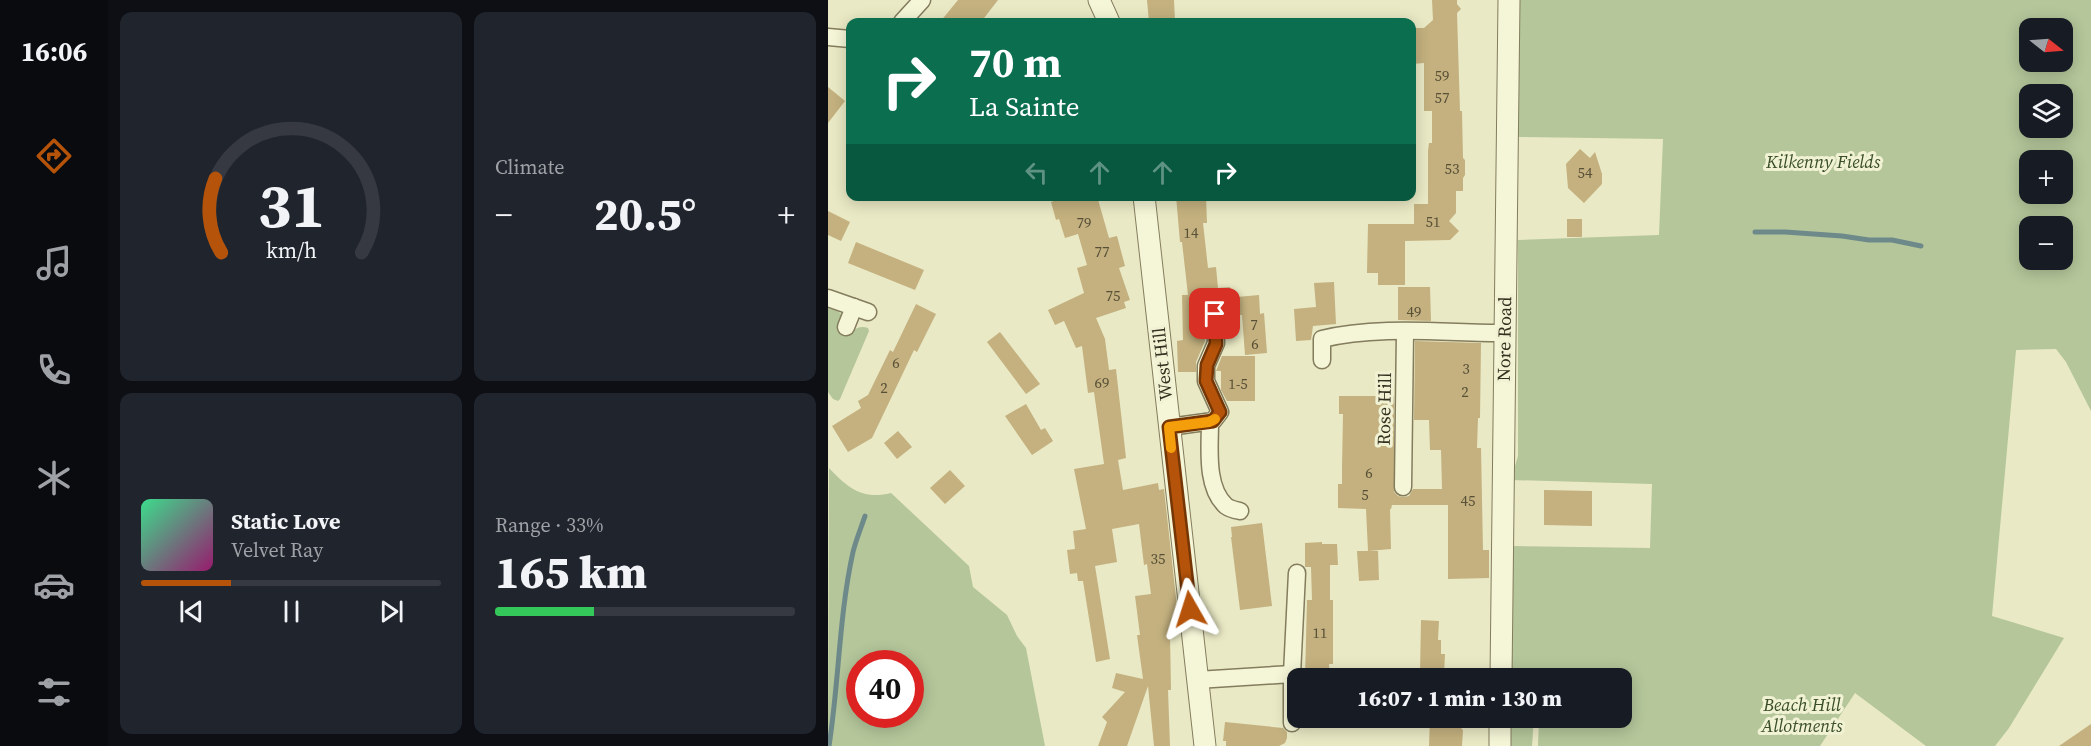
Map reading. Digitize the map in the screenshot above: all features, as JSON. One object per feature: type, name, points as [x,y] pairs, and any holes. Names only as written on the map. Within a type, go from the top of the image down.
[{"type":"street","points":[[906,18],[922,0]]},
{"type":"street","points":[[1099,0],[1107,18]]},
{"type":"street","name":"Nore Road","points":[[1501,668],[1509,0]]},
{"type":"street","points":[[828,37],[846,39]]},
{"type":"street","name":"West Hill","points":[[1145,201],[1205,746]]},
{"type":"street","points":[[828,298],[861,309],[846,327]]},
{"type":"street","points":[[1169,427],[1209,422],[1216,419],[1220,412],[1206,381],[1207,365],[1216,344],[1215,314]]},
{"type":"street","name":"Rose Hill","points":[[1403,487],[1405,332]]},
{"type":"street","points":[[1322,360],[1322,339],[1349,334],[1504,333]]},
{"type":"street","points":[[1209,422],[1212,477],[1215,490],[1227,507],[1240,511]]},
{"type":"street","points":[[1293,668],[1300,591],[1297,573]]},
{"type":"street","points":[[1197,680],[1287,674]]},
{"type":"street","points":[[1500,728],[1500,746]]},
{"type":"green space","name":"Kilkenny Fields","points":[[1518,0],[2091,0],[2091,411],[2066,362],[2056,349],[2016,350],[1992,616],[2064,638],[2009,728],[1995,746],[1926,746],[1855,693],[1820,746],[1538,746],[1539,728],[1632,728],[1632,668],[1509,668],[1511,546],[1650,548],[1652,484],[1511,480],[1518,456],[1518,240],[1659,235],[1663,139],[1517,137]]},
{"type":"green space","points":[[828,308],[837,310],[842,315],[838,332],[849,335],[860,327],[868,328],[869,331],[838,401],[833,399],[828,392]]},
{"type":"green space","points":[[829,468],[856,491],[872,495],[891,493],[969,566],[973,587],[1007,615],[1017,636],[1026,648],[1045,746],[828,746]]},
{"type":"green space","points":[[1509,728],[1533,728],[1532,746],[1509,746]]},
{"type":"building","points":[[958,0],[998,0],[984,18],[943,18]]},
{"type":"building","points":[[1147,0],[1174,0],[1175,18],[1149,18]]},
{"type":"building","points":[[1432,0],[1457,0],[1461,9],[1457,13],[1460,111],[1462,111],[1465,175],[1463,191],[1456,191],[1456,213],[1449,221],[1459,231],[1450,240],[1405,241],[1405,285],[1378,285],[1378,273],[1367,273],[1368,224],[1414,224],[1414,204],[1428,204],[1428,151],[1429,143],[1432,143],[1432,111],[1424,111],[1424,63],[1416,64],[1416,28],[1424,28],[1433,20]]},
{"type":"building","points":[[828,87],[845,101],[828,123]]},
{"type":"building","points":[[1580,149],[1590,158],[1595,152],[1602,174],[1602,184],[1584,203],[1568,188],[1566,164]]},
{"type":"building","points":[[1098,201],[1109,238],[1117,236],[1125,266],[1119,268],[1130,300],[1124,302],[1126,308],[1096,318],[1105,339],[1109,370],[1116,369],[1126,458],[1118,460],[1123,490],[1158,483],[1159,490],[1164,489],[1180,634],[1170,635],[1171,690],[1168,690],[1170,746],[1154,746],[1148,686],[1127,746],[1098,746],[1107,722],[1102,717],[1125,692],[1112,688],[1116,673],[1143,679],[1135,596],[1151,594],[1147,564],[1144,565],[1139,524],[1112,529],[1117,562],[1095,566],[1110,659],[1096,662],[1083,581],[1078,581],[1077,573],[1070,574],[1067,550],[1075,549],[1073,531],[1086,529],[1074,469],[1104,464],[1094,392],[1088,393],[1082,346],[1076,348],[1064,321],[1055,325],[1048,310],[1084,293],[1077,268],[1087,265],[1078,234],[1065,238],[1059,219],[1056,220],[1051,202]]},
{"type":"building","points":[[1176,201],[1206,201],[1207,223],[1203,223],[1208,268],[1216,267],[1218,288],[1230,287],[1232,310],[1225,310],[1220,304],[1215,303],[1209,304],[1206,309],[1205,341],[1196,362],[1196,372],[1178,372],[1177,341],[1183,340],[1182,295],[1188,295],[1182,242],[1180,242]]},
{"type":"building","points":[[828,211],[850,222],[841,241],[828,235]]},
{"type":"building","points":[[1567,219],[1582,219],[1582,237],[1567,237]]},
{"type":"building","points":[[856,242],[924,270],[915,290],[848,263]]},
{"type":"building","points":[[1334,282],[1336,324],[1313,326],[1311,340],[1296,341],[1294,309],[1316,307],[1314,283]]},
{"type":"building","points":[[1398,287],[1430,287],[1431,321],[1398,320]]},
{"type":"building","points":[[1259,295],[1260,314],[1264,313],[1267,353],[1245,355],[1242,315],[1238,315],[1237,297]]},
{"type":"building","points":[[916,304],[936,314],[917,352],[914,350],[872,438],[848,452],[832,426],[861,408],[858,401],[868,395],[890,350],[893,352]]},
{"type":"building","points":[[1000,332],[1040,384],[1026,394],[987,342]]},
{"type":"building","points":[[1415,341],[1481,343],[1480,418],[1478,418],[1477,448],[1481,448],[1483,550],[1489,550],[1489,578],[1448,579],[1448,505],[1392,505],[1390,509],[1391,549],[1368,551],[1366,509],[1338,508],[1338,484],[1342,484],[1343,414],[1339,414],[1339,396],[1394,396],[1394,492],[1403,497],[1409,496],[1413,489],[1442,489],[1441,450],[1430,450],[1429,420],[1414,420]]},
{"type":"building","points":[[1222,356],[1255,356],[1255,401],[1227,401],[1221,390],[1221,371],[1216,371]]},
{"type":"building","points":[[1026,404],[1041,430],[1045,428],[1053,441],[1032,455],[1005,416]]},
{"type":"building","points":[[898,431],[912,447],[897,459],[884,443]]},
{"type":"building","points":[[950,470],[965,486],[945,504],[930,488]]},
{"type":"building","points":[[1544,490],[1592,491],[1592,526],[1544,525]]},
{"type":"building","points":[[1262,523],[1272,606],[1240,610],[1231,527]]},
{"type":"building","points":[[1305,543],[1337,544],[1338,565],[1330,565],[1330,600],[1333,600],[1333,664],[1329,664],[1329,668],[1305,668],[1307,600],[1312,600],[1311,567],[1305,567]]},
{"type":"building","points":[[1357,551],[1378,551],[1379,580],[1359,581]]},
{"type":"building","points":[[1421,620],[1439,621],[1438,640],[1441,640],[1441,654],[1445,654],[1444,668],[1420,668]]},
{"type":"building","points":[[1225,722],[1283,728],[1287,732],[1287,738],[1285,743],[1279,746],[1226,746],[1226,741],[1223,741]]},
{"type":"building","points":[[2091,724],[2091,746],[2059,746]]},
{"type":"building","points":[[1430,728],[1461,728],[1463,730],[1462,746],[1429,746]]},
{"type":"waterway","points":[[1755,232],[1892,240],[1921,246]]},
{"type":"waterway","points":[[829,746],[848,576],[854,548],[865,516]]},
{"type":"slow traffic","points":[[1171,448],[1169,427],[1209,422],[1215,419]]},
{"type":"route","points":[[1190,609],[1169,427],[1213,421],[1220,412],[1206,381],[1207,365],[1217,340],[1215,314]]},
{"type":"park label","name":"Beach Hill Allotments","points":[[1802,714]]}]
